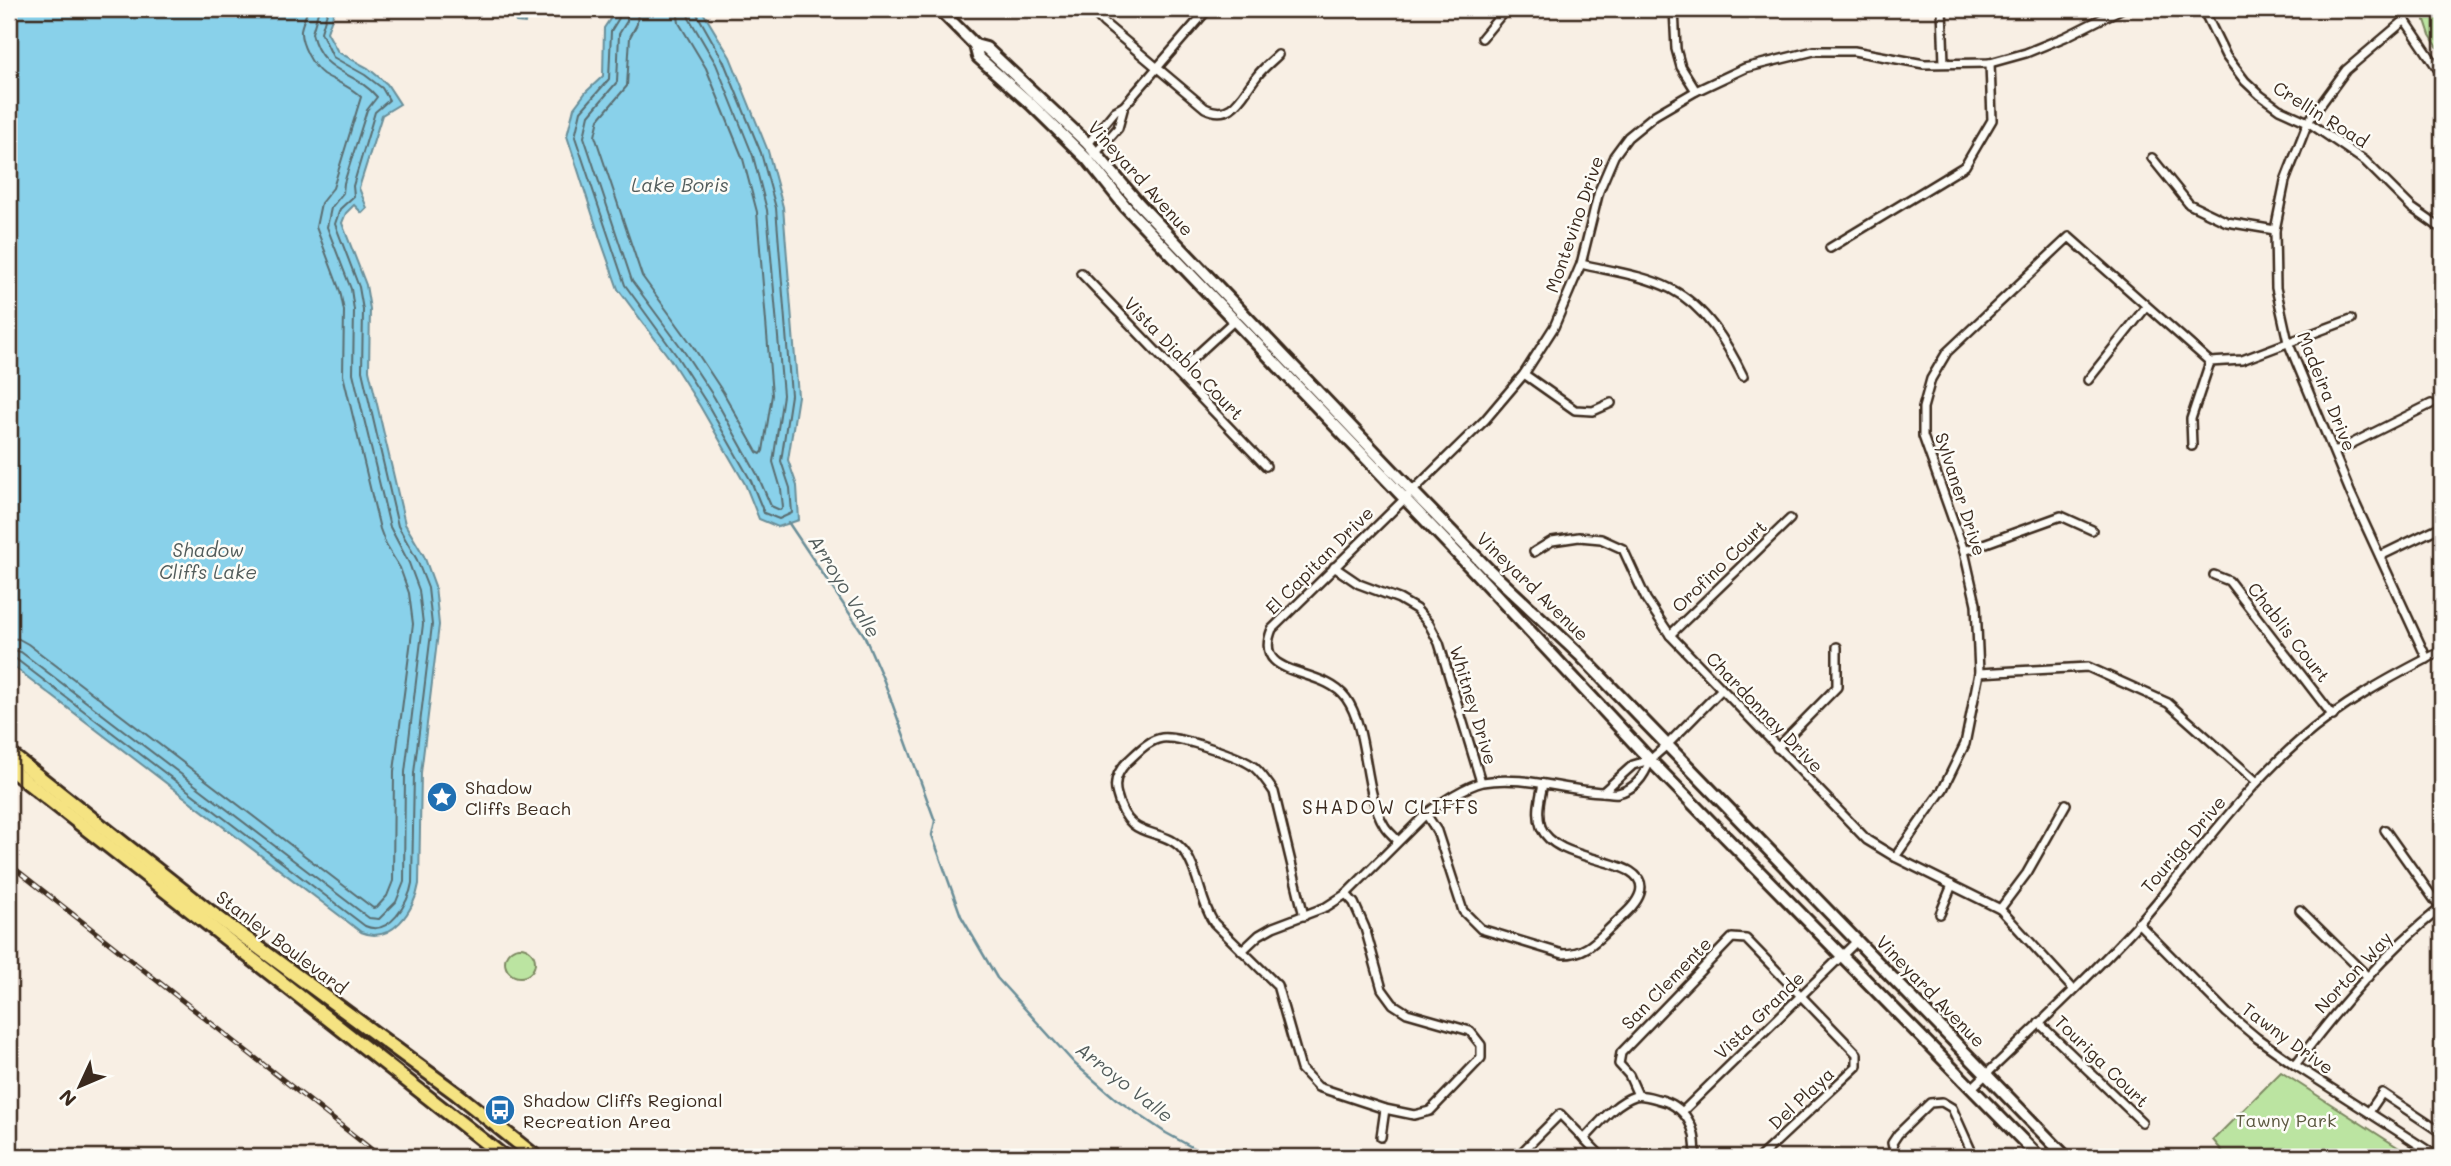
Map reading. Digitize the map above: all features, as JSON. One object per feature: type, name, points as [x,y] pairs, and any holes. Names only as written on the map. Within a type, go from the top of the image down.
[{"type":"main road","name":"Stanley Boulevard","points":[[9,753],[209,911],[457,1094],[536,1157]]},
{"type":"main road","name":"Stanley Boulevard","points":[[9,768],[504,1157]]},
{"type":"street","name":"Vineyard Avenue","points":[[939,9],[975,45],[986,48],[1087,143],[1092,157],[1125,206],[1238,317],[1408,495],[1474,571],[1650,760],[2039,1157]]},
{"type":"street","points":[[1091,9],[1157,68],[1214,113],[1222,113],[1234,107],[1259,74],[1278,55]]},
{"type":"street","points":[[1087,143],[1115,111],[1124,106],[1208,9]]},
{"type":"street","points":[[1674,9],[1676,48],[1681,66],[1696,91]]},
{"type":"street","points":[[1942,9],[1944,64]]},
{"type":"street","name":"Montevino Drive","points":[[1408,495],[1485,421],[1524,374],[1554,327],[1581,264],[1599,191],[1614,156],[1628,137],[1655,115],[1696,91],[1745,68],[1814,51],[1854,51],[1924,64],[1990,62],[2026,53],[2121,9]]},
{"type":"street","name":"Crellin Road","points":[[2203,9],[2226,56],[2245,81],[2279,109],[2308,122],[2365,161],[2412,208],[2442,229]]},
{"type":"street","points":[[1482,38],[1503,10]]},
{"type":"street","name":"Madeira Drive","points":[[2427,659],[2351,494],[2288,342],[2276,288],[2275,230],[2285,181],[2308,122],[2346,70],[2405,20],[2442,75]]},
{"type":"street","name":"Vineyard Avenue","points":[[975,45],[978,57],[1092,157]]},
{"type":"street","points":[[1830,248],[1965,166],[1992,120],[1990,62]]},
{"type":"street","points":[[1092,157],[1118,128],[1124,106]]},
{"type":"street","points":[[2152,158],[2189,204],[2227,222],[2275,230]]},
{"type":"street","name":"Sylvaner Drive","points":[[1895,857],[1943,789],[1965,744],[1979,673],[1976,604],[1964,551],[1923,436],[1923,408],[1931,379],[1947,352],[2069,237],[2210,362]]},
{"type":"street","points":[[1581,264],[1671,289],[1696,305],[1731,351],[1743,376]]},
{"type":"street","name":"Vista Diablo Court","points":[[1080,272],[1266,466]]},
{"type":"street","points":[[2088,380],[2146,307]]},
{"type":"street","points":[[1177,373],[1238,317]]},
{"type":"street","points":[[2192,446],[2191,419],[2210,362],[2242,360],[2351,318]]},
{"type":"street","points":[[1524,374],[1575,410],[1592,411],[1611,403]]},
{"type":"street","points":[[2335,452],[2431,404]]},
{"type":"street","name":"Vineyard Avenue","points":[[1408,495],[1580,655],[2066,1157]]},
{"type":"street","name":"El Capitan Drive","points":[[1398,841],[1384,825],[1374,797],[1348,701],[1337,687],[1325,680],[1276,663],[1268,652],[1267,640],[1272,629],[1408,495]]},
{"type":"street","points":[[1964,551],[2061,516],[2092,530]]},
{"type":"street","name":"Orofino Court","points":[[1670,635],[1790,519]]},
{"type":"street","points":[[2380,556],[2442,526]]},
{"type":"street","name":"Chardonnay Drive","points":[[1534,552],[1552,541],[1579,537],[1601,538],[1623,549],[1646,599],[1670,635],[1867,840],[1895,857],[2000,909]]},
{"type":"street","name":"Whitney Drive","points":[[1334,567],[1359,584],[1408,604],[1429,624],[1439,643],[1481,782]]},
{"type":"street","name":"Chablis Court","points":[[2214,575],[2229,581],[2333,716]]},
{"type":"street","points":[[1777,748],[1837,687],[1837,647]]},
{"type":"street","name":"Touriga Drive","points":[[1972,1088],[2138,923],[2257,782],[2300,741],[2385,681],[2442,651]]},
{"type":"street","points":[[1979,673],[2088,667],[2168,703],[2257,782]]},
{"type":"street","points":[[1603,792],[1633,765],[1650,760],[1721,690]]},
{"type":"street","points":[[1304,916],[1274,792],[1253,766],[1238,757],[1163,738],[1149,743],[1121,768],[1115,781],[1116,795],[1128,821],[1136,828],[1172,840],[1186,853],[1208,912],[1225,936],[1277,985],[1301,1069],[1318,1087],[1385,1109],[1414,1115],[1430,1111],[1481,1058],[1481,1045],[1470,1031],[1407,1013],[1393,1004],[1382,989],[1365,928],[1354,903],[1346,894]]},
{"type":"street","points":[[1242,951],[1259,935],[1273,927],[1326,908],[1346,894],[1426,814],[1440,803],[1481,782],[1511,780],[1566,789],[1617,793],[1629,788],[1644,776],[1650,760]]},
{"type":"street","points":[[1426,814],[1437,831],[1463,911],[1471,921],[1481,929],[1563,954],[1573,954],[1587,950],[1634,903],[1640,893],[1640,881],[1631,870],[1567,851],[1552,842],[1541,828],[1538,808],[1543,784]]},
{"type":"street","points":[[2066,804],[2027,873],[2000,909],[2073,989]]},
{"type":"street","points":[[2385,830],[2441,908]]},
{"type":"street","points":[[1940,914],[1952,885]]},
{"type":"street","name":"Norton Way","points":[[2295,1065],[2327,1023],[2394,948],[2441,908]]},
{"type":"street","points":[[2300,910],[2368,977]]},
{"type":"street","name":"Tawny Drive","points":[[2138,923],[2227,1013],[2295,1065],[2438,1157]]},
{"type":"street","name":"San Clemente","points":[[1638,1095],[1629,1074],[1619,1064],[1621,1053],[1732,938],[1745,939],[1801,997]]},
{"type":"street","name":"Vista Grande","points":[[1682,1111],[1857,941]]},
{"type":"street","name":"Del Playa","points":[[1760,1157],[1857,1066],[1857,1054],[1801,997]]},
{"type":"street","name":"Touriga Court","points":[[2039,1023],[2142,1122]]},
{"type":"street","points":[[2369,1112],[2382,1093],[2442,1133]]},
{"type":"street","points":[[1584,1139],[1612,1110],[1638,1095],[1665,1101],[1682,1111],[1690,1121],[1698,1157]]},
{"type":"street","points":[[1895,1157],[1892,1143],[1899,1134],[1930,1103],[1942,1101],[1952,1108],[1974,1157]]},
{"type":"street","points":[[1381,1137],[1385,1109]]},
{"type":"street","points":[[1517,1157],[1560,1114],[1602,1157]]},
{"type":"green space","points":[[2421,9],[2442,9],[2442,54],[2430,35]]},
{"type":"green space","points":[[520,947],[531,951],[535,962],[531,973],[520,977],[509,973],[505,962],[509,951]]},
{"type":"green space","name":"Tawny Park","points":[[2281,1072],[2413,1157],[2227,1157],[2213,1140]]},
{"type":"water","name":"Shadow Cliffs Lake","points":[[9,9],[335,9],[327,32],[338,52],[368,68],[387,84],[400,104],[382,115],[359,188],[367,208],[362,213],[354,205],[346,213],[342,223],[366,285],[370,309],[369,370],[405,524],[424,556],[435,586],[439,625],[421,773],[419,884],[407,914],[400,923],[382,934],[361,932],[9,663]]},
{"type":"water","points":[[509,9],[528,9],[525,23],[516,22]]},
{"type":"water","name":"Lake Boris","points":[[610,9],[701,9],[730,57],[768,151],[783,207],[798,396],[788,460],[797,486],[799,520],[778,527],[759,519],[745,484],[700,406],[670,359],[618,289],[567,136],[574,108],[603,76],[604,28],[612,16]]},
{"type":"waterway","name":"Arroyo Valle","points":[[788,522],[864,635],[884,681],[935,821],[932,835],[961,916],[997,978],[1075,1064],[1116,1099],[1166,1133],[1210,1157]]},
{"type":"railway","points":[[9,864],[381,1157]]},
{"type":"place","name":"Shadow Cliffs Beach","points":[[442,797]]},
{"type":"place","name":"Shadow Cliffs Regional Recreation Area","points":[[500,1110]]},
{"type":"district","name":"SHADOW CLIFFS","points":[[1391,806]]}]
